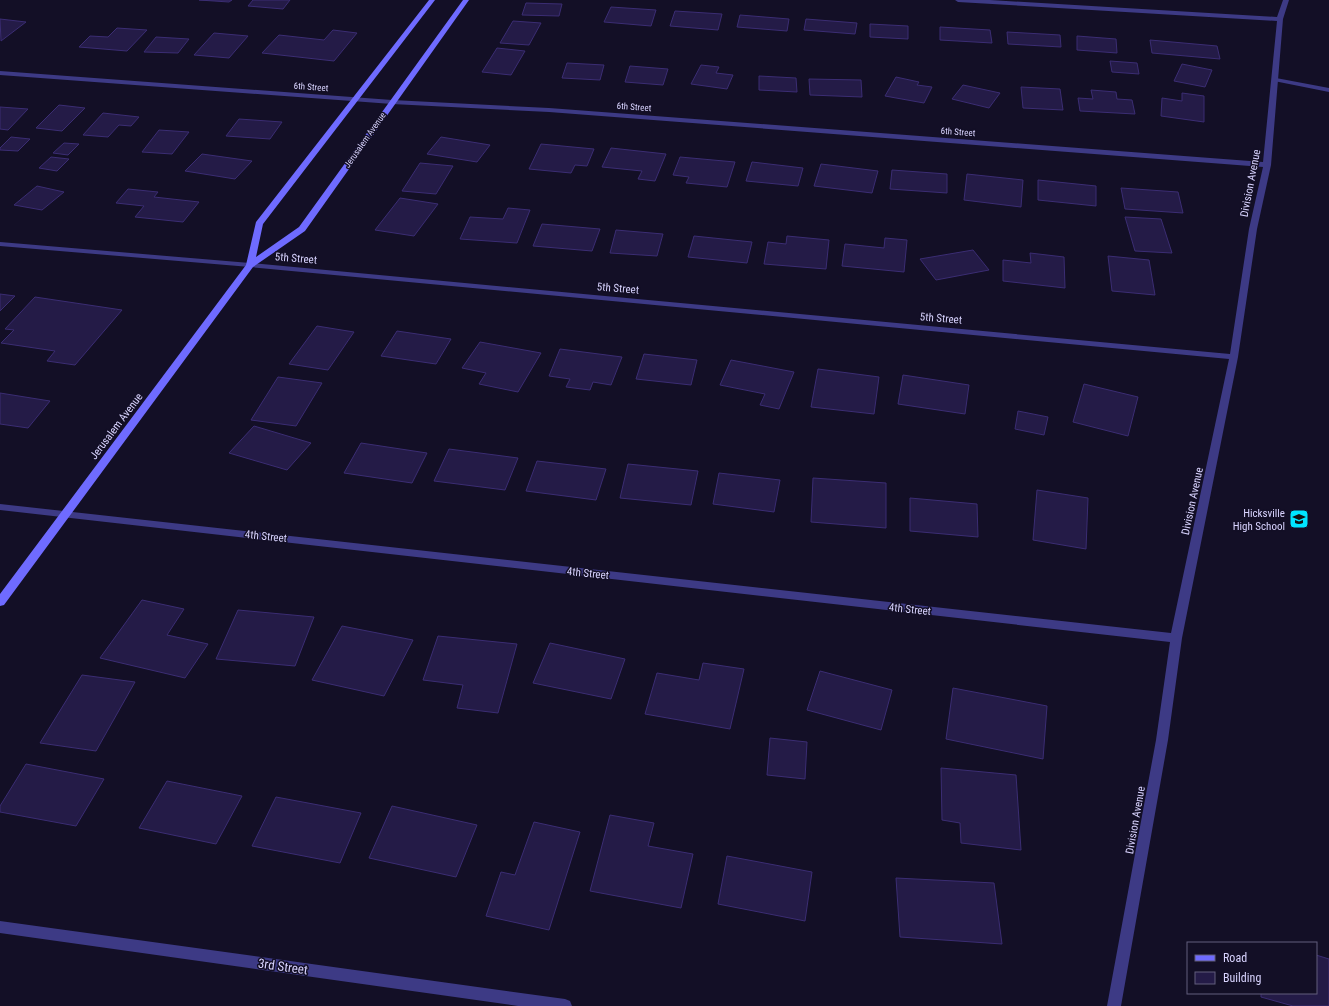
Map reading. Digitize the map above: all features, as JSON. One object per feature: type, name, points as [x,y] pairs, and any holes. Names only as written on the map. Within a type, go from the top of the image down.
[{"type":"main road","name":"Jerusalem Avenue","points":[[250,265],[259,224],[432,0]]},
{"type":"main road","name":"Jerusalem Avenue","points":[[0,602],[250,265],[302,229],[466,0]]},
{"type":"street","points":[[958,0],[1280,19]]},
{"type":"street","name":"Division Avenue","points":[[1114,1006],[1162,740],[1176,638],[1234,357],[1253,229],[1267,165],[1276,80],[1280,19],[1286,0]]},
{"type":"street","name":"6th Street","points":[[0,73],[392,102],[548,110],[1267,165]]},
{"type":"street","points":[[1276,80],[1329,90]]},
{"type":"street","name":"5th Street","points":[[0,244],[250,265],[1234,357]]},
{"type":"street","name":"4th Street","points":[[0,507],[1176,638]]},
{"type":"street","name":"3rd Street","points":[[0,927],[565,1006]]},
{"type":"building","points":[[199,0],[232,0],[229,2]]},
{"type":"building","points":[[253,0],[290,0],[283,9],[248,6]]},
{"type":"building","points":[[526,3],[562,4],[559,16],[522,15]]},
{"type":"building","points":[[611,7],[656,10],[651,26],[604,22]]},
{"type":"building","points":[[675,11],[722,14],[718,30],[670,26]]},
{"type":"building","points":[[740,15],[789,19],[787,31],[737,27]]},
{"type":"building","points":[[0,19],[26,22],[1,41]]},
{"type":"building","points":[[806,19],[857,23],[855,34],[804,30]]},
{"type":"building","points":[[513,21],[541,23],[529,45],[500,43]]},
{"type":"building","points":[[870,24],[908,26],[908,39],[870,37]]},
{"type":"building","points":[[940,27],[990,30],[992,43],[940,40]]},
{"type":"building","points":[[117,28],[147,30],[127,51],[79,47],[90,36],[108,37]]},
{"type":"building","points":[[333,30],[357,33],[334,61],[262,53],[279,35],[324,40]]},
{"type":"building","points":[[1007,32],[1060,35],[1061,47],[1008,44]]},
{"type":"building","points":[[214,33],[248,36],[229,58],[194,55]]},
{"type":"building","points":[[1077,36],[1116,39],[1117,53],[1077,50]]},
{"type":"building","points":[[156,37],[189,39],[178,53],[144,52]]},
{"type":"building","points":[[1150,40],[1217,46],[1220,59],[1152,53]]},
{"type":"building","points":[[497,48],[525,51],[511,75],[482,72]]},
{"type":"building","points":[[1110,61],[1137,63],[1139,74],[1112,72]]},
{"type":"building","points":[[567,63],[604,65],[600,80],[562,78]]},
{"type":"building","points":[[1182,64],[1212,70],[1205,87],[1174,81]]},
{"type":"building","points":[[701,65],[719,67],[716,73],[733,75],[727,89],[691,84]]},
{"type":"building","points":[[630,66],[668,69],[663,85],[625,82]]},
{"type":"building","points":[[759,76],[796,78],[797,92],[759,90]]},
{"type":"building","points":[[896,77],[919,82],[917,85],[932,87],[924,103],[885,96]]},
{"type":"building","points":[[809,79],[861,80],[862,97],[810,95]]},
{"type":"building","points":[[963,85],[1000,93],[989,108],[952,99]]},
{"type":"building","points":[[1021,87],[1060,89],[1063,110],[1023,108]]},
{"type":"building","points":[[1091,90],[1116,92],[1117,99],[1132,100],[1135,114],[1080,111],[1078,98],[1093,99]]},
{"type":"building","points":[[1182,93],[1204,96],[1204,122],[1161,116],[1162,98],[1182,101]]},
{"type":"building","points":[[59,105],[85,108],[62,131],[36,128]]},
{"type":"building","points":[[0,107],[28,109],[8,130],[0,129]]},
{"type":"building","points":[[103,113],[139,117],[131,126],[119,125],[108,137],[83,135]]},
{"type":"building","points":[[239,119],[282,122],[270,139],[226,136]]},
{"type":"building","points":[[159,130],[189,132],[172,154],[142,152]]},
{"type":"building","points":[[11,137],[30,139],[18,151],[0,150],[0,148]]},
{"type":"building","points":[[441,137],[490,145],[477,162],[427,154]]},
{"type":"building","points":[[64,143],[79,144],[68,155],[53,153]]},
{"type":"building","points":[[541,144],[594,149],[587,166],[575,165],[571,173],[529,169]]},
{"type":"building","points":[[611,148],[666,154],[655,181],[638,179],[642,171],[602,167]]},
{"type":"building","points":[[202,154],[252,161],[235,179],[185,171]]},
{"type":"building","points":[[51,157],[69,159],[57,171],[39,168]]},
{"type":"building","points":[[680,157],[735,162],[727,187],[686,183],[689,177],[673,175]]},
{"type":"building","points":[[752,162],[803,168],[798,186],[746,181]]},
{"type":"building","points":[[420,163],[453,166],[436,194],[402,191]]},
{"type":"building","points":[[821,164],[878,171],[872,193],[814,186]]},
{"type":"building","points":[[892,170],[947,174],[947,193],[890,189]]},
{"type":"building","points":[[967,174],[1023,180],[1021,207],[964,200]]},
{"type":"building","points":[[1038,180],[1096,186],[1096,206],[1038,200]]},
{"type":"building","points":[[37,186],[64,192],[42,210],[14,205]]},
{"type":"building","points":[[1121,188],[1178,192],[1183,213],[1125,209]]},
{"type":"building","points":[[128,189],[158,192],[154,197],[199,202],[183,222],[135,217],[144,206],[116,203]]},
{"type":"building","points":[[400,198],[438,204],[414,236],[375,230]]},
{"type":"building","points":[[508,208],[530,210],[517,243],[460,239],[470,217],[503,219]]},
{"type":"building","points":[[1125,217],[1161,219],[1172,253],[1135,251]]},
{"type":"building","points":[[542,224],[600,229],[592,251],[533,246]]},
{"type":"building","points":[[616,230],[663,234],[657,256],[610,253]]},
{"type":"building","points":[[694,236],[752,242],[747,263],[688,257]]},
{"type":"building","points":[[787,236],[829,240],[826,269],[764,264],[768,242],[786,244]]},
{"type":"building","points":[[885,238],[907,240],[904,272],[842,266],[845,244],[884,248]]},
{"type":"building","points":[[973,250],[989,270],[936,280],[920,259]]},
{"type":"building","points":[[1030,253],[1064,257],[1065,288],[1003,281],[1003,260],[1031,263]]},
{"type":"building","points":[[1108,256],[1149,260],[1155,295],[1112,291]]},
{"type":"building","points":[[0,294],[15,296],[0,311]]},
{"type":"building","points":[[35,297],[122,310],[75,365],[47,361],[55,351],[1,343],[14,330],[5,329]]},
{"type":"building","points":[[317,326],[354,332],[328,370],[289,364]]},
{"type":"building","points":[[397,331],[451,339],[436,364],[381,356]]},
{"type":"building","points":[[480,342],[541,353],[518,392],[479,384],[486,373],[462,368]]},
{"type":"building","points":[[560,349],[622,357],[611,385],[593,382],[590,390],[566,387],[570,379],[549,376]]},
{"type":"building","points":[[644,354],[697,360],[691,385],[636,379]]},
{"type":"building","points":[[731,360],[794,372],[779,409],[760,405],[765,394],[720,385]]},
{"type":"building","points":[[818,369],[879,377],[874,414],[811,407]]},
{"type":"building","points":[[903,375],[969,385],[965,414],[898,404]]},
{"type":"building","points":[[278,377],[322,383],[296,426],[251,420]]},
{"type":"building","points":[[1084,384],[1138,397],[1128,436],[1073,422]]},
{"type":"building","points":[[0,393],[50,401],[28,428],[0,424]]},
{"type":"building","points":[[1018,411],[1048,417],[1044,435],[1015,429]]},
{"type":"building","points":[[254,426],[311,443],[287,470],[229,453]]},
{"type":"building","points":[[361,443],[427,453],[412,483],[344,473]]},
{"type":"building","points":[[449,449],[518,458],[505,490],[434,481]]},
{"type":"building","points":[[537,461],[606,469],[596,500],[526,491]]},
{"type":"building","points":[[628,464],[698,471],[691,505],[620,498]]},
{"type":"building","points":[[719,473],[780,480],[774,512],[713,504]]},
{"type":"building","points":[[813,478],[886,483],[886,528],[811,522]]},
{"type":"building","points":[[1037,490],[1088,498],[1086,549],[1033,540]]},
{"type":"building","points":[[910,498],[977,504],[978,537],[910,531]]},
{"type":"building","points":[[142,600],[184,609],[167,635],[208,644],[185,678],[100,658]]},
{"type":"building","points":[[238,610],[314,617],[295,666],[216,659]]},
{"type":"building","points":[[342,626],[413,640],[384,696],[312,680]]},
{"type":"building","points":[[438,636],[517,644],[498,713],[457,708],[463,685],[423,680]]},
{"type":"building","points":[[550,643],[625,659],[611,699],[533,683]]},
{"type":"building","points":[[703,663],[744,669],[730,729],[645,714],[657,673],[699,680]]},
{"type":"building","points":[[820,671],[892,690],[881,730],[807,710]]},
{"type":"building","points":[[82,675],[135,682],[96,751],[40,743]]},
{"type":"building","points":[[953,688],[1047,706],[1043,759],[946,739]]},
{"type":"building","points":[[770,738],[807,742],[805,779],[767,775]]},
{"type":"building","points":[[26,764],[104,779],[76,826],[0,812],[0,806]]},
{"type":"building","points":[[941,768],[1016,775],[1021,850],[961,843],[960,823],[942,820]]},
{"type":"building","points":[[167,781],[242,796],[216,844],[139,828]]},
{"type":"building","points":[[276,797],[361,813],[340,863],[252,846]]},
{"type":"building","points":[[392,806],[477,825],[456,877],[369,858]]},
{"type":"building","points":[[610,815],[654,823],[648,846],[693,854],[681,908],[590,891]]},
{"type":"building","points":[[534,822],[580,832],[549,930],[486,916],[501,872],[515,875]]},
{"type":"building","points":[[727,856],[812,872],[805,921],[718,904]]},
{"type":"building","points":[[896,878],[994,883],[1002,944],[900,937]]},
{"type":"building","points":[[1317,955],[1329,959],[1329,1006],[1293,1006],[1261,997],[1261,994],[1317,994]]},
{"type":"place","name":"Hicksville High School","points":[[1299,519]]}]
